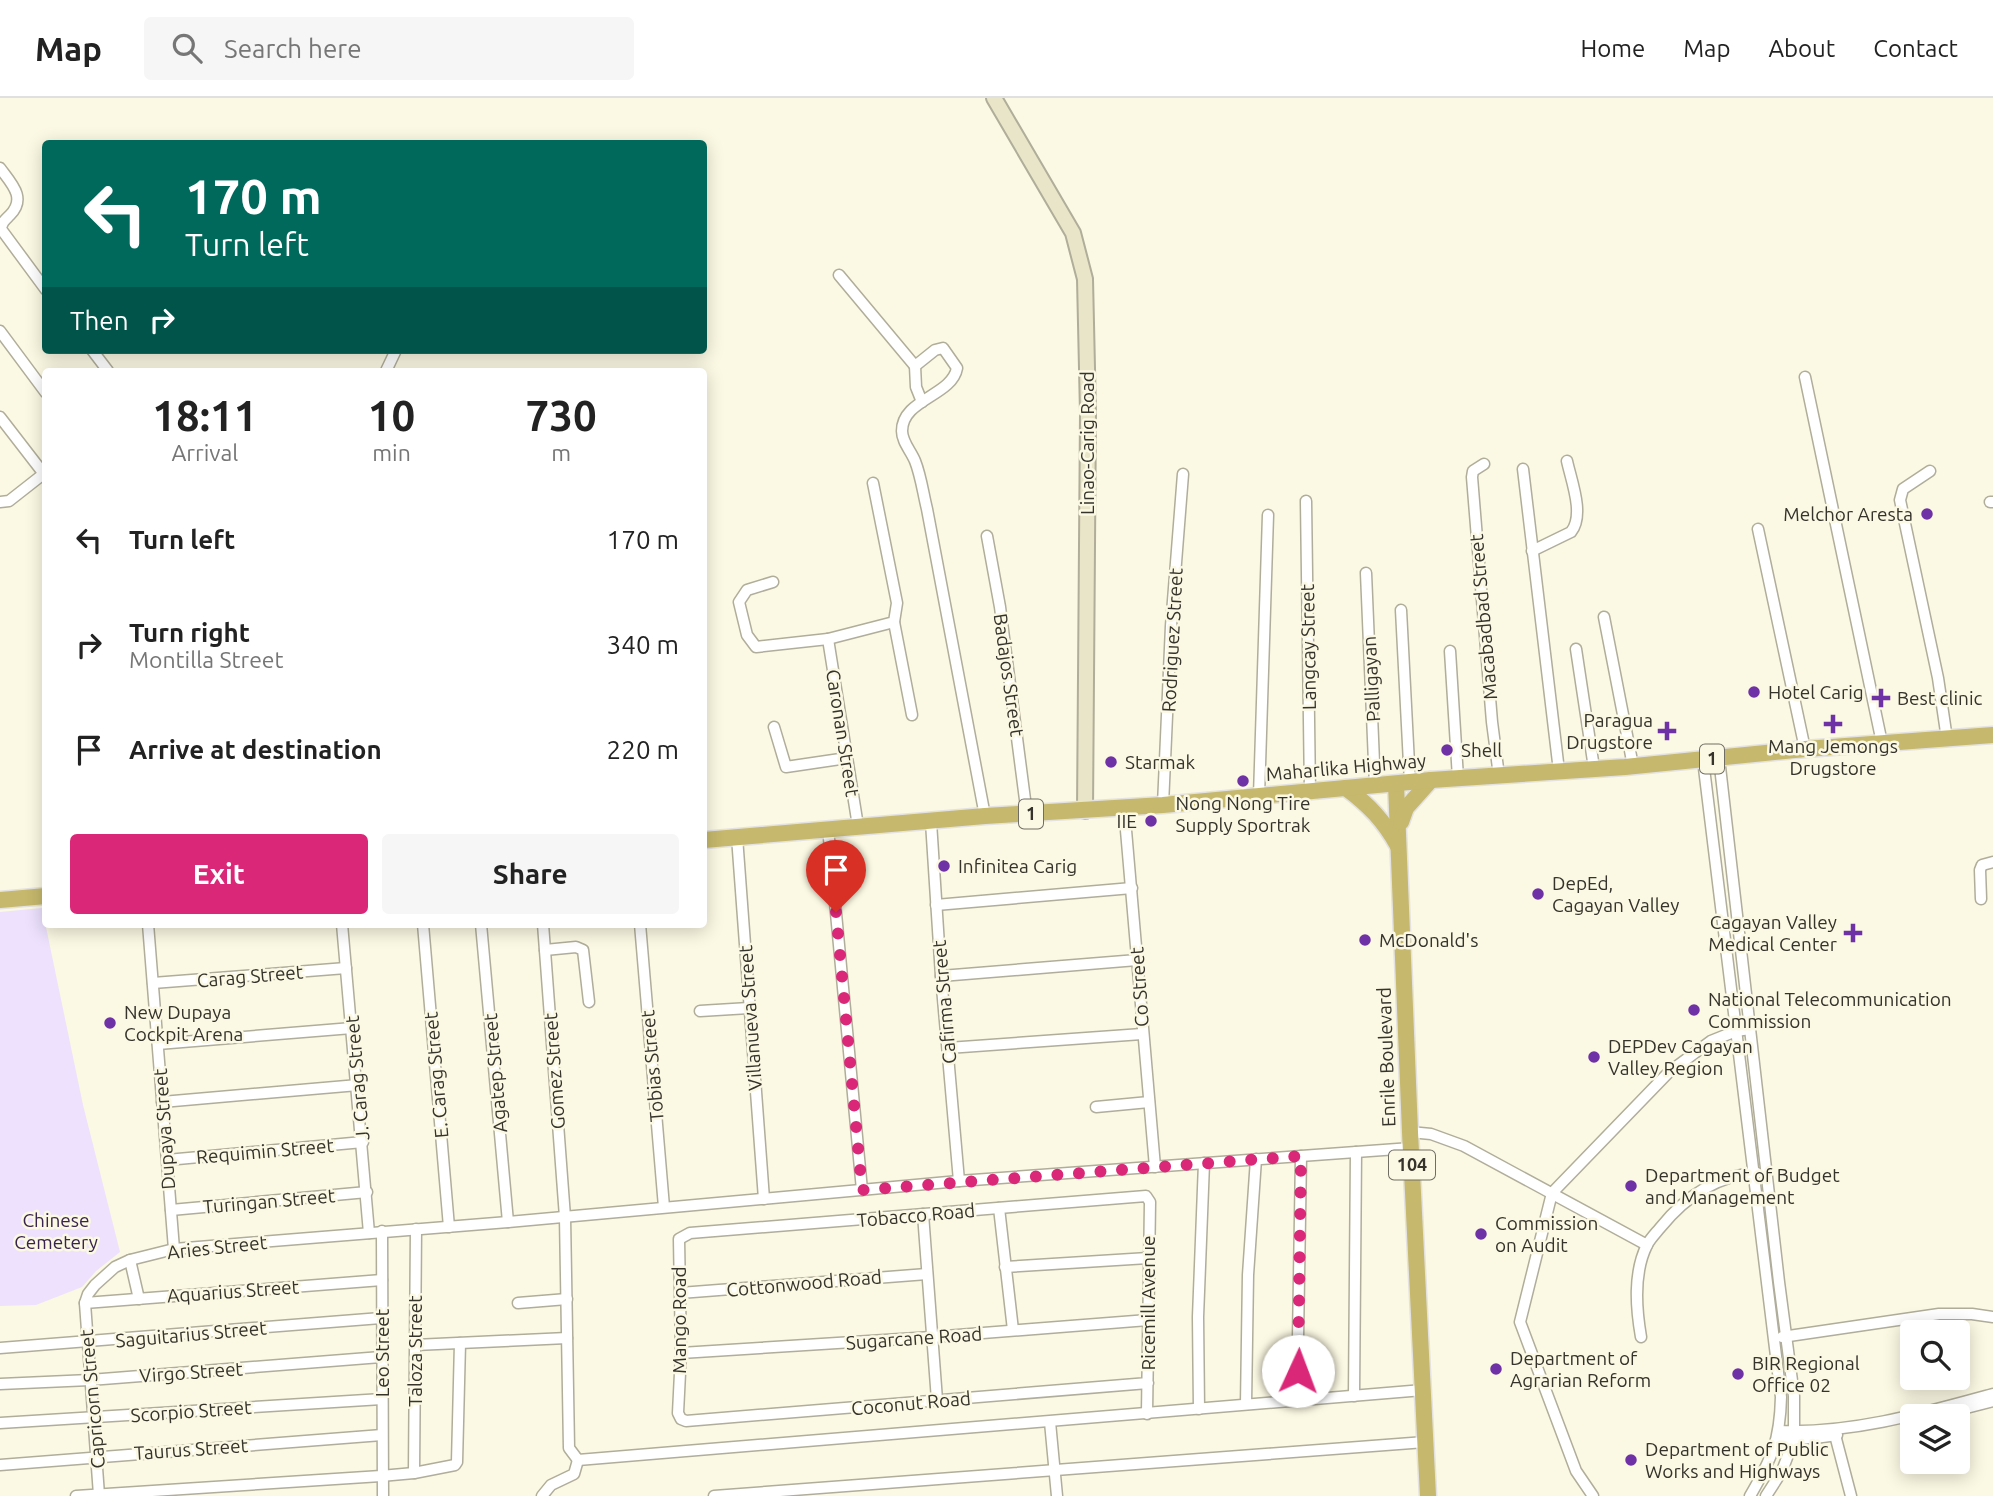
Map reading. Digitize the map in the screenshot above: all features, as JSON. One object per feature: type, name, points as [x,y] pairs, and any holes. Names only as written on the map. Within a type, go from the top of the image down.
[{"type":"highway","name":"Maharlika Highway","points":[[709,839],[985,816],[1163,805],[1431,780],[1633,766],[1805,749],[1993,735]]},
{"type":"highway","points":[[1399,842],[1406,808],[1431,780]]},
{"type":"highway","name":"Enrile Boulevard","points":[[1403,783],[1399,842],[1410,1140],[1428,1496]]},
{"type":"highway","points":[[1346,788],[1372,809],[1399,842]]},
{"type":"highway","points":[[0,900],[42,896]]},
{"type":"main road","name":"Linao-Carig Road","points":[[994,98],[1073,233],[1086,279],[1088,426],[1085,811]]},
{"type":"street","points":[[0,168],[14,188],[19,201],[2,223],[1,229],[42,285]]},
{"type":"street","points":[[839,275],[915,366],[916,387],[922,402]]},
{"type":"street","points":[[0,331],[42,388]]},
{"type":"street","points":[[915,366],[935,350],[943,348],[957,369],[951,381],[906,417],[902,434],[915,459],[921,482],[985,816]]},
{"type":"street","points":[[95,354],[106,368]]},
{"type":"street","points":[[1805,377],[1882,743]]},
{"type":"street","points":[[0,417],[42,469]]},
{"type":"street","points":[[1532,551],[1571,532],[1575,526],[1576,511],[1567,461]]},
{"type":"street","name":"Macabadbad Street","points":[[1484,464],[1473,471],[1472,477],[1499,776]]},
{"type":"street","points":[[1523,470],[1559,771]]},
{"type":"street","points":[[1930,471],[1902,489],[1900,499],[1935,664],[1947,739]]},
{"type":"street","name":"Rodriguez Street","points":[[1163,805],[1171,626],[1182,474]]},
{"type":"street","points":[[0,502],[9,500],[42,475]]},
{"type":"street","points":[[873,483],[897,603],[894,622],[912,715]]},
{"type":"street","name":"Langcay Street","points":[[1306,501],[1310,793]]},
{"type":"street","points":[[1259,796],[1268,515]]},
{"type":"street","points":[[1758,529],[1805,749]]},
{"type":"street","name":"Badajos Street","points":[[987,536],[1000,607],[1027,814]]},
{"type":"street","name":"Palligayan","points":[[1366,573],[1375,786]]},
{"type":"street","points":[[773,582],[747,590],[740,598],[747,635],[753,645],[761,647],[828,639],[894,622]]},
{"type":"street","points":[[1401,610],[1403,783]]},
{"type":"street","points":[[1604,617],[1633,766]]},
{"type":"street","name":"Caronan Street","points":[[828,639],[858,826]]},
{"type":"street","points":[[1576,649],[1594,768]]},
{"type":"street","points":[[1450,651],[1458,778]]},
{"type":"street","points":[[774,727],[786,767],[847,758]]},
{"type":"street","points":[[1711,759],[1750,1029],[1779,1282],[1788,1336],[1795,1419],[1788,1458],[1766,1496]]},
{"type":"street","points":[[1711,759],[1735,1031],[1780,1396],[1779,1435],[1769,1463],[1750,1496]]},
{"type":"street","name":"Co Street","points":[[1124,807],[1155,1167]]},
{"type":"street","name":"Cafirma Street","points":[[931,822],[959,1181]]},
{"type":"street","points":[[828,828],[862,1190]]},
{"type":"street","name":"Villanueva Street","points":[[737,837],[764,1199]]},
{"type":"street","points":[[1982,899],[1980,870],[1982,865],[1993,862]]},
{"type":"street","points":[[936,905],[1132,888]]},
{"type":"street","name":"Dupaya Street","points":[[148,928],[174,1249]]},
{"type":"street","name":"J. Carag Street","points":[[342,928],[369,1233]]},
{"type":"street","name":"E. Carag Street","points":[[423,928],[449,1227]]},
{"type":"street","name":"Agatep Street","points":[[481,928],[508,1222]]},
{"type":"street","name":"Gomez Street","points":[[543,928],[565,1217],[569,1448],[578,1460]]},
{"type":"street","name":"Tobias Street","points":[[640,928],[664,1207]]},
{"type":"street","points":[[545,950],[576,947],[583,950],[589,1002]]},
{"type":"street","points":[[941,976],[1137,960]]},
{"type":"street","name":"Carag Street","points":[[153,983],[346,968]]},
{"type":"street","points":[[699,1012],[749,1008]]},
{"type":"street","points":[[158,1044],[352,1028]]},
{"type":"street","points":[[1593,1496],[1576,1471],[1520,1322],[1552,1193],[1669,1072],[1711,1041],[1735,1031],[1750,1029]]},
{"type":"street","points":[[948,1048],[1142,1034]]},
{"type":"street","points":[[162,1102],[358,1085]]},
{"type":"street","points":[[1096,1107],[1149,1102]]},
{"type":"street","name":"Aries Street","points":[[85,1303],[88,1294],[102,1276],[115,1267],[130,1260],[174,1249],[959,1181],[1356,1152],[1431,1135],[1464,1146],[1647,1245]]},
{"type":"street","name":"Requimin Street","points":[[167,1160],[363,1142]]},
{"type":"street","points":[[1354,1396],[1356,1152]]},
{"type":"street","points":[[1297,1399],[1301,1156]]},
{"type":"street","points":[[1246,1404],[1248,1275],[1256,1159]]},
{"type":"street","points":[[1199,1409],[1198,1317],[1204,1163]]},
{"type":"street","points":[[1641,1337],[1636,1297],[1637,1281],[1647,1245],[1675,1211],[1700,1190],[1717,1182],[1754,1173],[1766,1173]]},
{"type":"street","name":"Turingan Street","points":[[171,1210],[367,1192]]},
{"type":"street","name":"Tobacco Road","points":[[690,1233],[1143,1195]]},
{"type":"street","name":"Ricemill Avenue","points":[[1143,1195],[1147,1196],[1150,1202],[1147,1414]]},
{"type":"street","points":[[999,1208],[1013,1330]]},
{"type":"street","points":[[923,1214],[937,1400]]},
{"type":"street","name":"Taloza Street","points":[[414,1473],[416,1229]]},
{"type":"street","name":"Leo Street","points":[[383,1231],[383,1496]]},
{"type":"street","name":"Mango Road","points":[[678,1413],[681,1353],[679,1239],[690,1233]]},
{"type":"street","points":[[1005,1267],[1148,1258]]},
{"type":"street","points":[[130,1260],[139,1299]]},
{"type":"street","name":"Cottonwood Road","points":[[680,1293],[927,1274]]},
{"type":"street","name":"Aquarius Street","points":[[85,1303],[382,1280]]},
{"type":"street","points":[[518,1303],[567,1298]]},
{"type":"street","name":"Capricorn Street","points":[[85,1303],[99,1495]]},
{"type":"street","points":[[1774,1339],[1939,1314],[1993,1317]]},
{"type":"street","name":"Saguitarius Street","points":[[0,1348],[381,1318]]},
{"type":"street","name":"Sugarcane Road","points":[[681,1353],[1148,1320]]},
{"type":"street","points":[[415,1345],[567,1338]]},
{"type":"street","points":[[76,1496],[381,1476],[455,1465],[460,1343]]},
{"type":"street","name":"Virgo Street","points":[[0,1384],[90,1380],[381,1357]]},
{"type":"street","name":"Coconut Road","points":[[678,1413],[683,1420],[694,1422],[1148,1383]]},
{"type":"street","points":[[542,1496],[551,1485],[574,1474],[578,1460],[1423,1390]]},
{"type":"street","points":[[1788,1458],[1813,1435],[1993,1394]]},
{"type":"street","name":"Scorpio Street","points":[[0,1423],[382,1399]]},
{"type":"street","points":[[1970,1407],[1993,1401]]},
{"type":"street","points":[[1795,1419],[1813,1435]]},
{"type":"street","points":[[1050,1422],[1057,1496]]},
{"type":"street","points":[[1779,1435],[1835,1435],[1900,1422]]},
{"type":"street","name":"Taurus Street","points":[[0,1465],[382,1435]]},
{"type":"street","points":[[1835,1435],[1852,1496]]},
{"type":"street","points":[[714,1496],[1425,1442]]},
{"type":"green space","name":"Chinese Cemetery","points":[[42,908],[42,928],[46,928],[83,1105],[120,1252],[96,1271],[82,1287],[36,1305],[0,1306],[0,912]]},
{"type":"place","name":"Melchor Aresta","points":[[1927,514]]},
{"type":"place","name":"Hotel Carig","points":[[1754,692]]},
{"type":"place","name":"Best clinic","points":[[1881,698]]},
{"type":"place","name":"Mang Jemongs Drugstore","points":[[1833,724]]},
{"type":"place","name":"Paragua Drugstore","points":[[1667,731]]},
{"type":"place","name":"Shell","points":[[1447,750]]},
{"type":"place","name":"Starmak","points":[[1111,762]]},
{"type":"place","name":"Nong Nong Tire Supply Sportrak","points":[[1243,781]]},
{"type":"place","name":"IIE","points":[[1151,821]]},
{"type":"place","name":"Infinitea Carig","points":[[944,866]]},
{"type":"place","name":"DepEd, Cagayan Valley","points":[[1538,894]]},
{"type":"place","name":"Cagayan Valley Medical Center","points":[[1853,933]]},
{"type":"place","name":"McDonald's","points":[[1365,940]]},
{"type":"place","name":"National Telecommunication Commission","points":[[1694,1010]]},
{"type":"place","name":"New Dupaya Cockpit Arena","points":[[110,1023]]},
{"type":"place","name":"DEPDev Cagayan Valley Region","points":[[1594,1057]]},
{"type":"place","name":"Department of Budget and Management","points":[[1631,1186]]},
{"type":"place","name":"Commission on Audit","points":[[1481,1234]]},
{"type":"place","name":"Department of Agrarian Reform","points":[[1496,1369]]},
{"type":"place","name":"BIR Regional Office 02","points":[[1738,1374]]},
{"type":"place","name":"Department of Public Works and Highways","points":[[1631,1460]]},
{"type":"route","points":[[836,912],[862,1190],[1301,1156],[1298,1371]]}]
